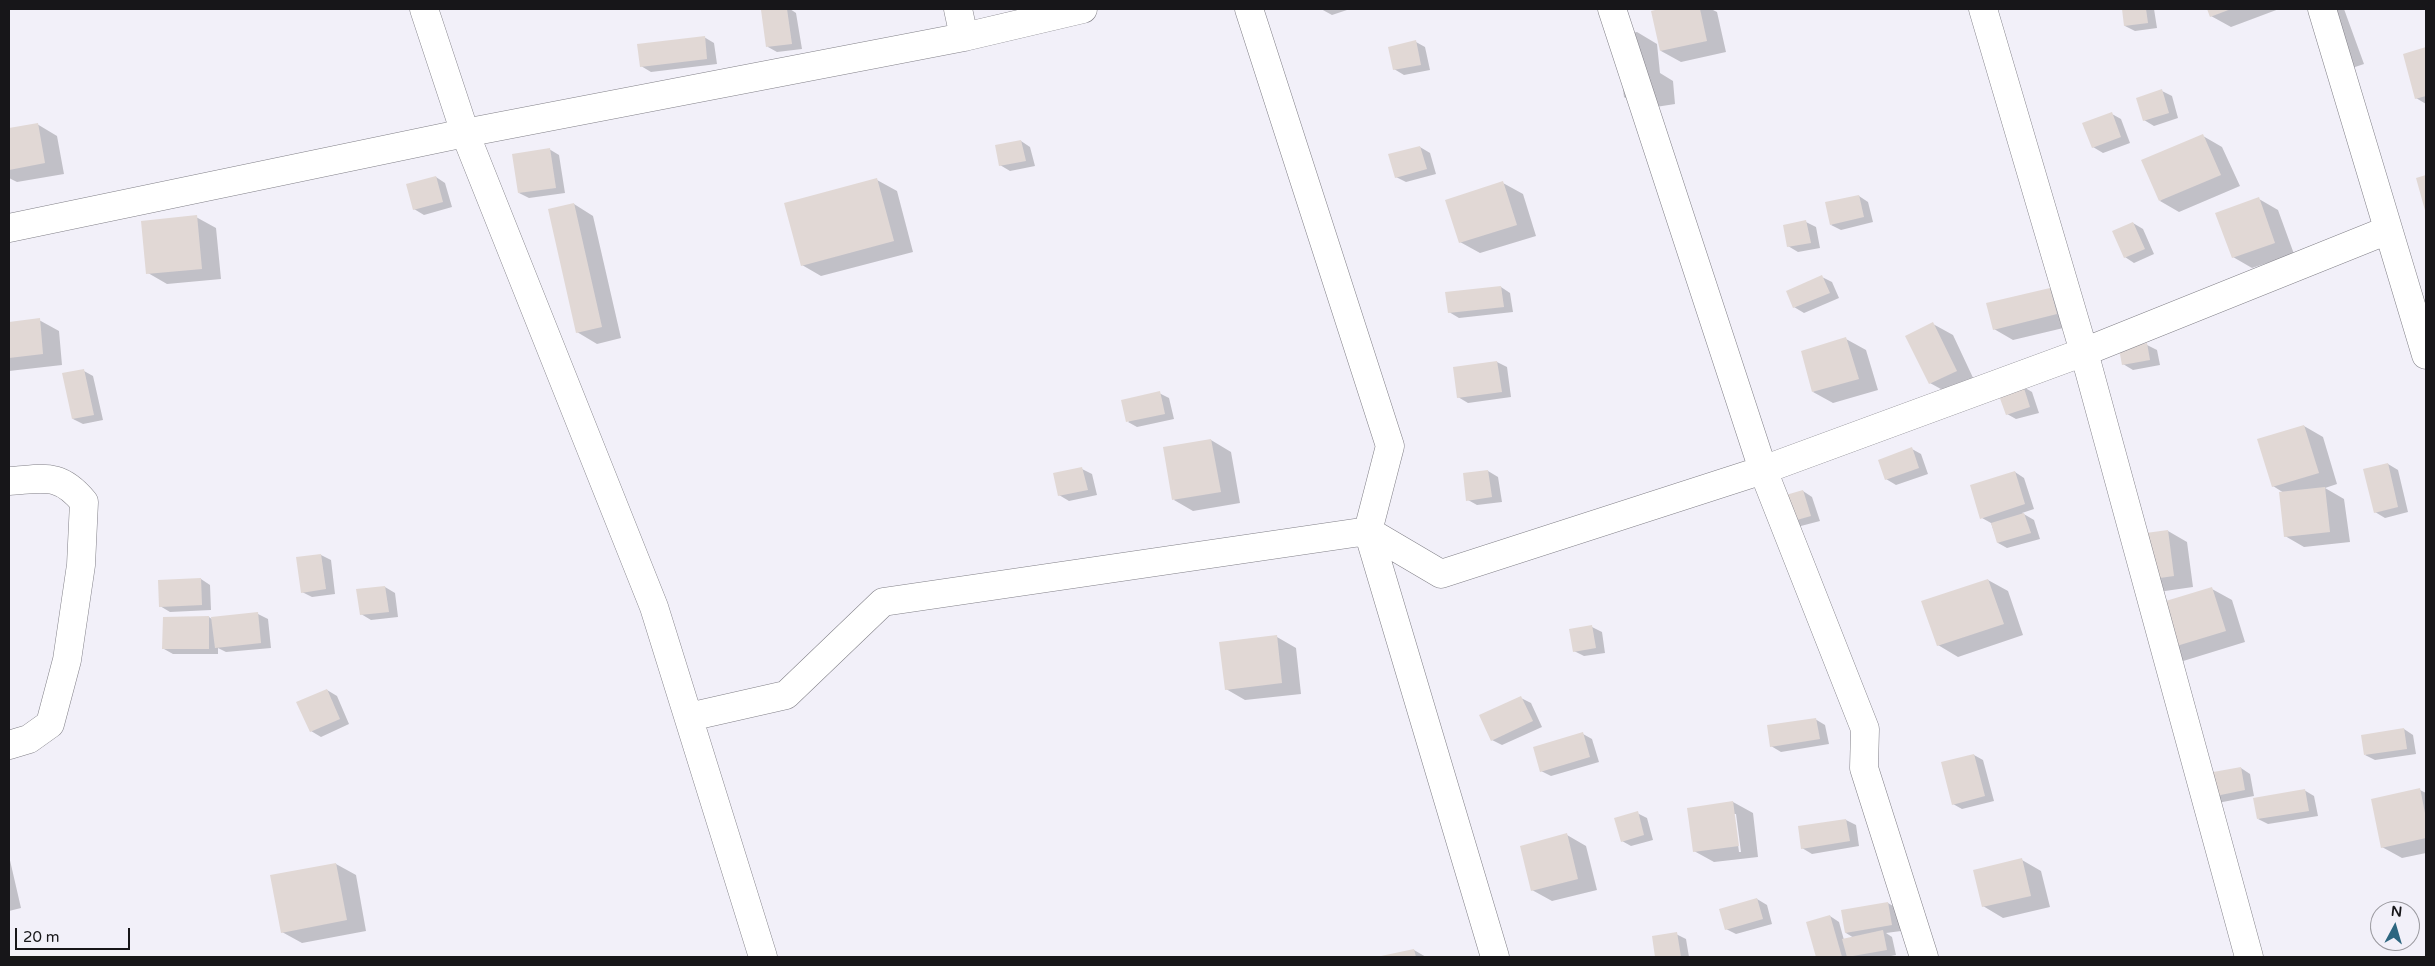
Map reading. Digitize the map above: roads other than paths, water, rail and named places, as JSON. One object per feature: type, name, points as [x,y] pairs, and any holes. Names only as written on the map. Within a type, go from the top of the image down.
[{"type":"street","points":[[424,9],[465,132],[654,607],[763,957]]},
{"type":"street","points":[[958,9],[964,37]]},
{"type":"street","points":[[9,228],[465,132],[964,37],[1083,9]]},
{"type":"street","points":[[1249,9],[1390,446],[1368,531],[1495,957]]},
{"type":"street","points":[[1612,9],[1763,470],[1865,729],[1864,768],[1924,957]]},
{"type":"street","points":[[1983,9],[2084,352],[2249,957]]},
{"type":"street","points":[[2322,9],[2426,355]]},
{"type":"street","points":[[688,717],[786,696],[883,602],[1368,531],[1441,574],[1763,470],[2084,352],[2388,230]]},
{"type":"street","points":[[9,481],[53,478],[72,488],[84,502],[81,565],[67,660],[50,724],[29,739],[9,745]]}]
